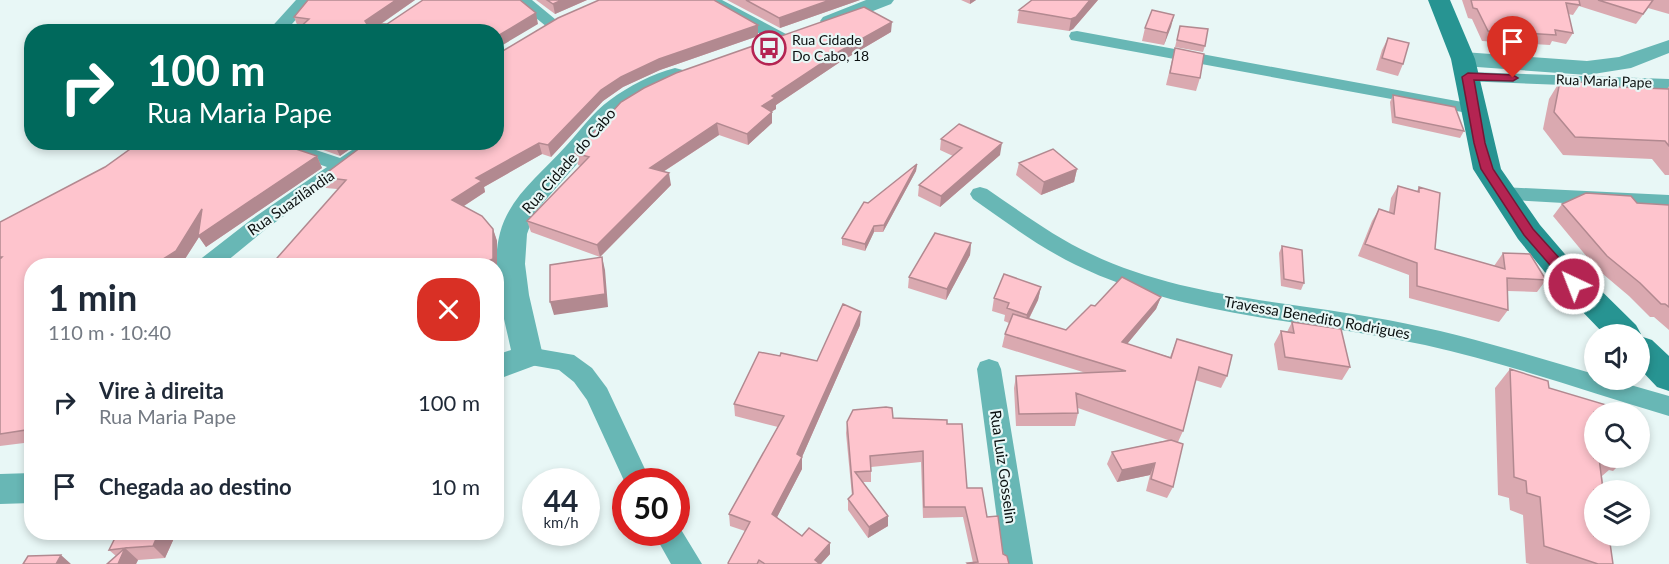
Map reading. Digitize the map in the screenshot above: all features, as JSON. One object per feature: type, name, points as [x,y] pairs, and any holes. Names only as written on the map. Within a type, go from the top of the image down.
[{"type":"main road","points":[[1439,0],[1465,68],[1487,169],[1529,232],[1559,268],[1614,324]]},
{"type":"street","points":[[282,24],[305,0]]},
{"type":"street","points":[[522,0],[558,22],[536,34]]},
{"type":"street","points":[[710,0],[799,32]]},
{"type":"street","points":[[747,50],[884,0]]},
{"type":"street","points":[[1077,36],[1473,110]]},
{"type":"street","points":[[1465,68],[1609,66],[1669,46]]},
{"type":"street","points":[[1609,66],[1640,83]]},
{"type":"street","name":"Rua Maria Pape","points":[[1465,68],[1669,84]]},
{"type":"street","name":"Rua Cidade do Cabo","points":[[528,356],[516,296],[513,264],[513,234],[520,215],[536,193],[614,107],[637,92],[691,69]]},
{"type":"street","points":[[296,150],[343,166]]},
{"type":"street","name":"Rua Suazilândia","points":[[216,258],[259,224],[366,150]]},
{"type":"street","name":"Travessa Benedito Rodrigues","points":[[980,194],[1058,246],[1100,267],[1151,284],[1213,299],[1429,338],[1669,406]]},
{"type":"street","points":[[1502,194],[1669,202]]},
{"type":"street","points":[[504,365],[528,356],[565,362],[583,375],[598,395],[631,468]]},
{"type":"street","name":"Rua Luiz Gosselin","points":[[989,369],[1018,564]]},
{"type":"street","points":[[0,489],[24,488]]},
{"type":"street","points":[[676,546],[687,564]]},
{"type":"building","points":[[308,0],[396,0],[365,21],[367,24],[304,24],[309,19],[294,17]]},
{"type":"building","points":[[423,0],[520,0],[536,13],[504,32],[504,24],[387,24]]},
{"type":"building","points":[[547,0],[562,0],[553,4]]},
{"type":"building","points":[[599,0],[714,0],[758,25],[659,59],[621,77],[601,90],[548,145],[539,143],[476,178],[482,181],[452,200],[482,216],[493,229],[493,258],[277,258],[346,180],[321,177],[357,150],[504,150],[504,50],[558,18]]},
{"type":"building","points":[[746,0],[830,0],[779,18]]},
{"type":"building","points":[[1032,0],[1090,0],[1076,17],[1071,19],[1019,10]]},
{"type":"building","points":[[1471,0],[1579,0],[1580,5],[1566,3],[1573,33],[1555,30],[1556,35],[1488,31],[1477,9],[1473,8]]},
{"type":"building","points":[[1598,0],[1653,0],[1643,14]]},
{"type":"building","points":[[864,7],[892,22],[840,51],[772,96],[775,98],[762,106],[772,112],[747,134],[717,123],[650,168],[669,173],[597,245],[527,221],[589,157],[575,153],[621,102],[676,73]]},
{"type":"building","points":[[1152,10],[1174,15],[1167,33],[1145,28]]},
{"type":"building","points":[[1180,26],[1208,29],[1205,46],[1177,40]]},
{"type":"building","points":[[1388,38],[1409,43],[1403,64],[1382,58]]},
{"type":"building","points":[[1175,48],[1204,54],[1200,78],[1170,73]]},
{"type":"building","points":[[1560,81],[1594,83],[1597,86],[1669,89],[1669,146],[1665,141],[1575,137],[1554,112]]},
{"type":"building","points":[[1393,95],[1455,107],[1464,131],[1395,117]]},
{"type":"building","points":[[959,124],[1002,143],[941,196],[919,185],[962,148],[941,139]]},
{"type":"building","points":[[1053,149],[1077,169],[1044,182],[1019,163]]},
{"type":"building","points":[[129,150],[299,150],[317,156],[198,236],[202,209],[176,251],[165,258],[24,258],[24,430],[0,434],[0,259],[2,257],[0,257],[0,222],[105,167]]},
{"type":"building","points":[[917,164],[884,225],[874,226],[865,244],[842,238],[864,202],[868,203]]},
{"type":"building","points":[[1398,186],[1419,192],[1419,187],[1440,193],[1435,249],[1505,269],[1503,253],[1530,254],[1546,280],[1507,278],[1508,310],[1417,286],[1417,263],[1365,244],[1379,209],[1394,214]]},
{"type":"building","points":[[1586,193],[1631,196],[1637,203],[1669,205],[1669,307],[1661,304],[1607,256],[1562,204]]},
{"type":"building","points":[[935,233],[971,243],[947,289],[909,277]]},
{"type":"building","points":[[1282,246],[1302,250],[1304,283],[1284,279]]},
{"type":"building","points":[[602,257],[605,294],[550,302],[550,265]]},
{"type":"building","points":[[1004,274],[1041,287],[1027,315],[1007,308],[1009,303],[994,298]]},
{"type":"building","points":[[1122,277],[1161,297],[1122,342],[1171,358],[1177,339],[1232,355],[1227,376],[1199,367],[1183,431],[1076,393],[1078,413],[1019,414],[1016,376],[1126,371],[1005,334],[1013,314],[1066,330],[1091,305],[1095,306]]},
{"type":"building","points":[[843,304],[861,312],[797,454],[802,457],[772,514],[802,536],[809,528],[830,543],[815,560],[820,564],[765,564],[759,560],[757,564],[729,564],[750,522],[729,514],[784,416],[734,404],[759,352],[780,356],[781,353],[817,361]]},
{"type":"building","points":[[1292,322],[1341,329],[1350,367],[1285,357],[1281,331],[1294,333]]},
{"type":"building","points":[[1510,369],[1548,381],[1549,388],[1596,402],[1584,402],[1584,468],[1600,468],[1602,480],[1584,480],[1584,546],[1610,546],[1613,564],[1598,564],[1544,546],[1540,497],[1527,493],[1526,481],[1514,477]]},
{"type":"building","points":[[892,408],[893,418],[947,420],[947,424],[962,424],[967,488],[982,488],[987,517],[998,516],[1003,554],[1007,556],[1009,564],[967,563],[978,562],[965,507],[924,507],[923,451],[870,456],[871,471],[855,472],[888,516],[869,527],[848,499],[853,494],[847,422],[853,410]]},
{"type":"building","points":[[1171,440],[1183,444],[1173,487],[1151,479],[1155,463],[1122,470],[1112,452]]},
{"type":"building","points":[[114,540],[156,540],[153,546],[109,550]]},
{"type":"building","points":[[125,548],[118,564],[107,564]]},
{"type":"building","points":[[61,555],[56,564],[23,564],[28,556]]},
{"type":"place","name":"Rua Cidade Do Cabo, 18","points":[[769,48]]},
{"type":"route","points":[[1513,78],[1468,77],[1487,169],[1529,232],[1574,284]]}]
